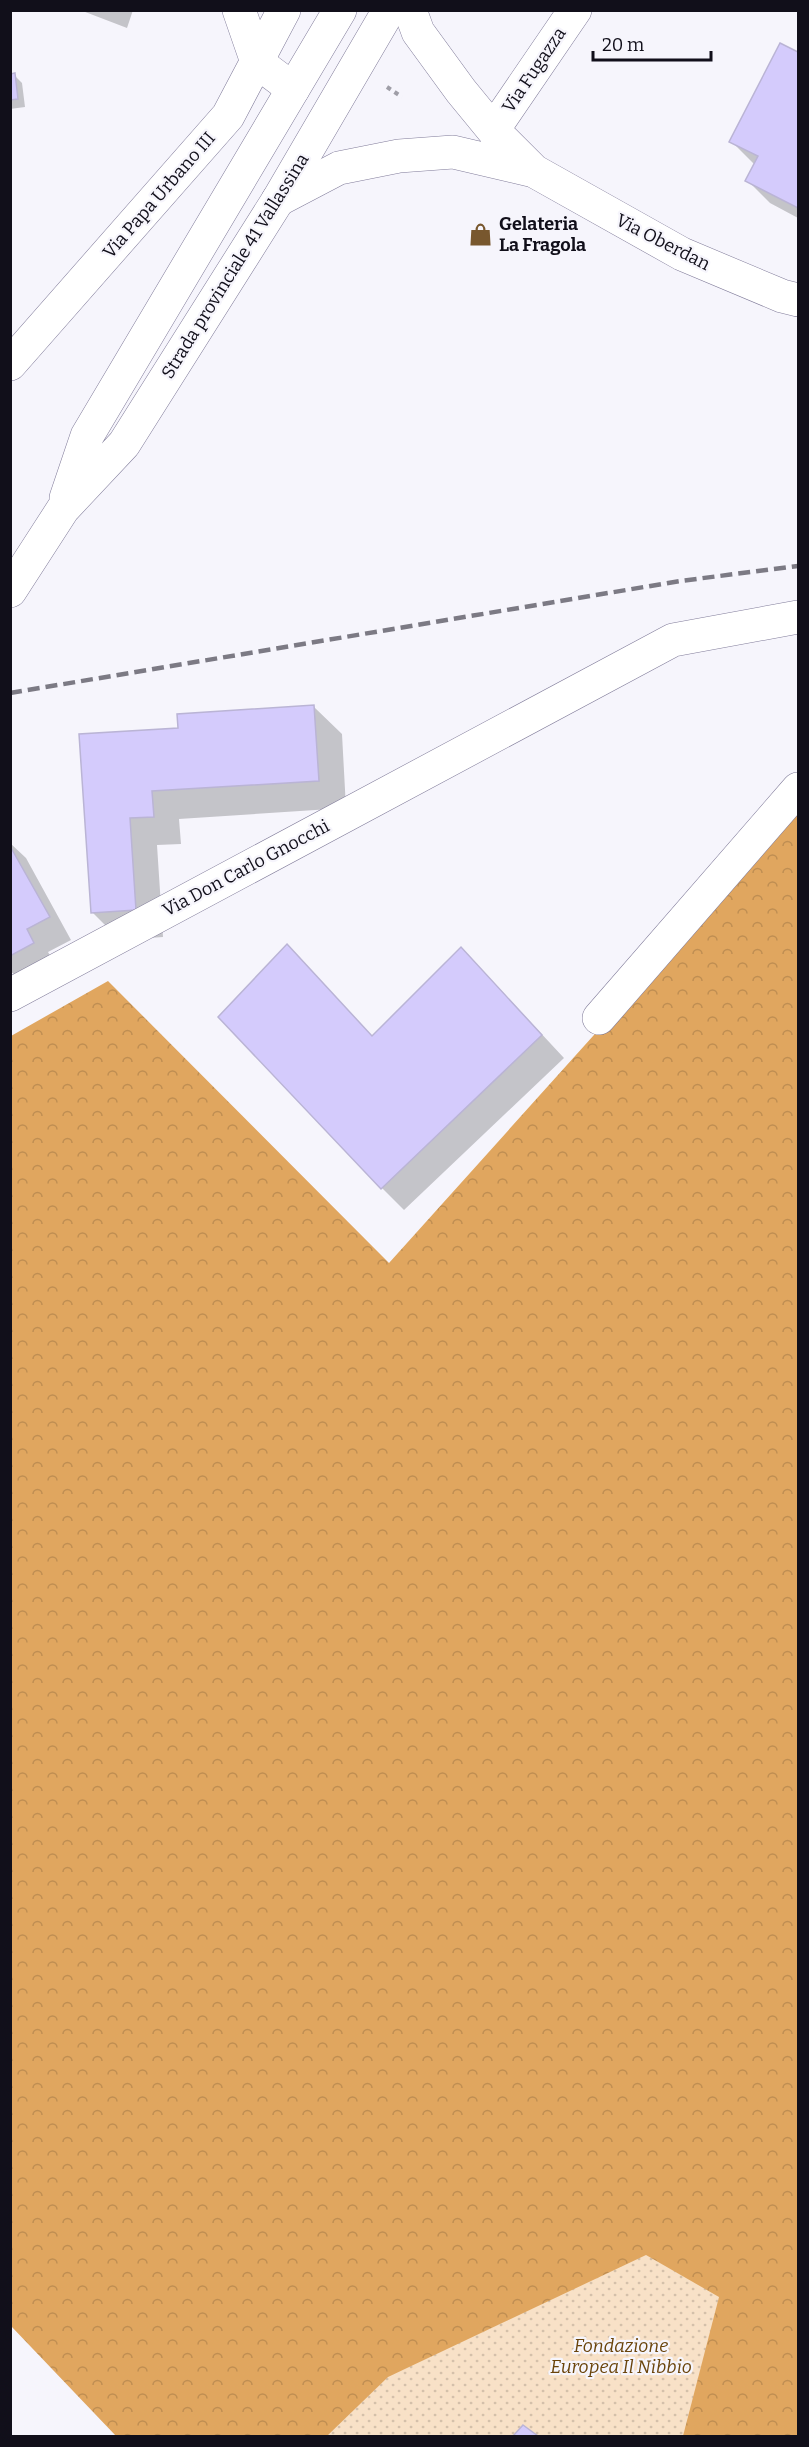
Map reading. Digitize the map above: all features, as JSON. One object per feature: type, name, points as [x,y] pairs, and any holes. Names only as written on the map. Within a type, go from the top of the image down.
[{"type":"street","points":[[239,10],[246,24],[257,62],[293,89]]},
{"type":"street","name":"Via Papa Urbano III","points":[[10,364],[228,116],[284,10]]},
{"type":"street","name":"Strada provinciale 41 Vallassina","points":[[10,591],[63,508],[124,444],[278,200],[389,10]]},
{"type":"street","name":"Via Oberdan","points":[[410,10],[418,32],[461,91],[493,130],[534,171],[682,254],[782,296],[798,300]]},
{"type":"street","name":"Via Fugazza","points":[[493,130],[575,10]]},
{"type":"street","name":"Strada provinciale 41 Vallassina","points":[[63,508],[87,436],[338,11]]},
{"type":"street","name":"Via Oberdan","points":[[278,200],[339,168],[399,156],[453,152],[534,171]]},
{"type":"street","name":"Via Don Carlo Gnocchi","points":[[10,995],[673,640],[798,617]]},
{"type":"street","points":[[598,1018],[798,789]]},
{"type":"green space","points":[[798,808],[798,2436],[116,2436],[11,2326],[11,1036],[108,981],[389,1263]]},
{"type":"green space","name":"Fondazione Europea Il Nibbio","points":[[646,2255],[719,2297],[683,2436],[327,2436],[388,2377]]},
{"type":"building","points":[[780,43],[798,52],[798,208],[745,181],[758,156],[729,142]]},
{"type":"building","points":[[15,73],[18,99],[10,100],[10,74]]},
{"type":"building","points":[[314,705],[319,781],[152,791],[154,817],[130,818],[136,910],[91,913],[79,734],[178,728],[177,714]]},
{"type":"building","points":[[10,846],[50,917],[27,929],[34,943],[10,956]]},
{"type":"building","points":[[287,944],[372,1036],[461,947],[542,1035],[381,1189],[218,1017]]},
{"type":"building","points":[[523,2425],[538,2436],[513,2436]]},
{"type":"railway","points":[[10,693],[680,581],[798,566]]},
{"type":"place","name":"Gelateria La Fragola","points":[[481,234]]}]
